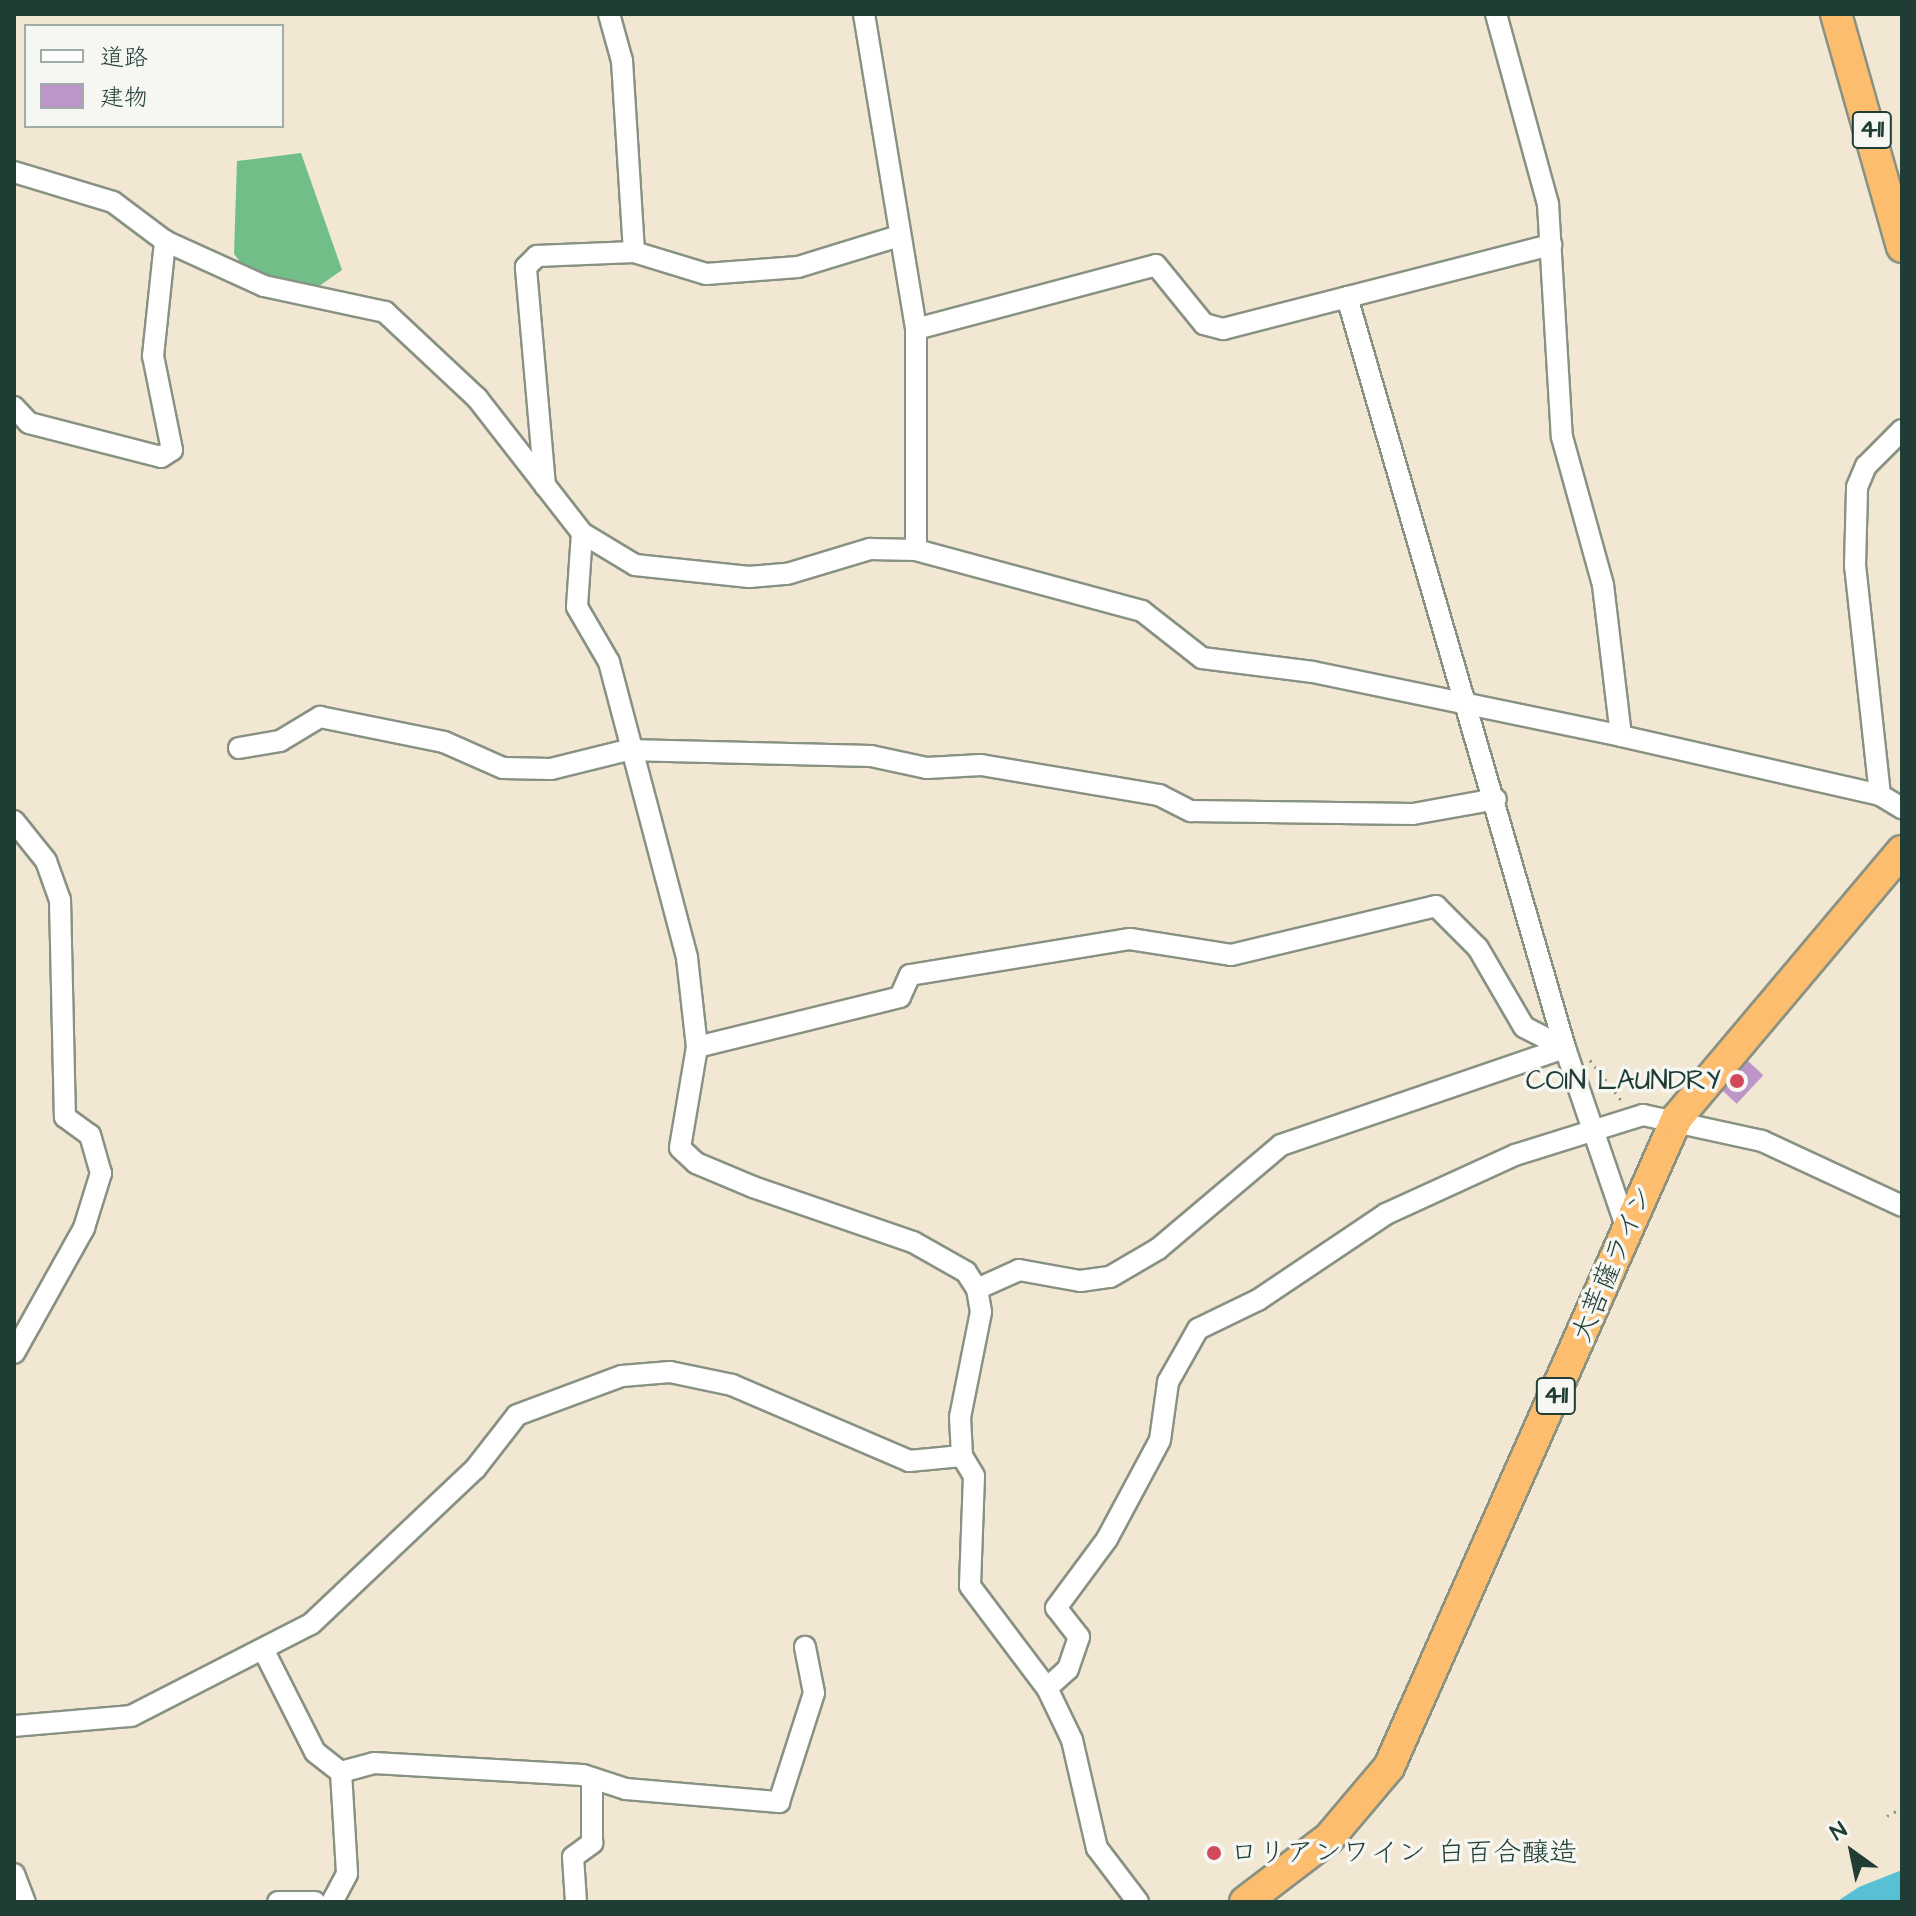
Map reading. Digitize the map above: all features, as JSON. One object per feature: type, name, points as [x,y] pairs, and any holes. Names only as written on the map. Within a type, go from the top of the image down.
[{"type":"highway","name":"411","points":[[1836,14],[1894,171],[1902,247]]},
{"type":"highway","name":"大菩薩ライン","points":[[1245,1902],[1329,1838],[1389,1767],[1677,1118],[1902,851]]},
{"type":"street","points":[[609,14],[622,61],[634,252]]},
{"type":"street","points":[[864,14],[916,329],[916,550]]},
{"type":"street","points":[[1496,14],[1548,204],[1562,437],[1603,585],[1621,736]]},
{"type":"street","points":[[14,172],[113,202],[165,241],[264,286],[385,312],[477,398],[582,533],[635,565],[749,577],[787,574],[870,549],[916,550],[1142,611],[1202,658],[1466,702],[1880,795],[1902,808]]},
{"type":"street","points":[[545,486],[526,267],[537,256],[634,252],[706,274],[798,267],[899,236]]},
{"type":"street","points":[[14,407],[29,423],[161,457],[172,450],[153,356],[165,241]]},
{"type":"street","points":[[916,329],[1156,265],[1204,324],[1223,329],[1551,245]]},
{"type":"street","points":[[1347,297],[1496,799],[1565,1048],[1627,1229]]},
{"type":"street","points":[[1880,795],[1855,566],[1857,487],[1866,466],[1902,430]]},
{"type":"street","points":[[582,533],[577,607],[609,662],[628,750],[643,770],[687,958],[697,1047],[680,1148],[696,1163],[913,1242],[966,1272],[977,1289],[981,1312],[960,1417],[962,1456],[974,1476],[970,1586],[1047,1688],[1072,1740],[1097,1848],[1138,1902]]},
{"type":"street","points":[[239,748],[280,741],[320,717],[444,742],[503,768],[551,769],[628,750],[981,765],[1159,795],[1191,811],[1413,814],[1496,799]]},
{"type":"street","points":[[14,821],[46,861],[60,900],[65,1117],[90,1135],[101,1173],[84,1228],[14,1353]]},
{"type":"street","points":[[697,1047],[900,997],[910,975],[1130,939],[1231,955],[1436,906],[1478,948],[1524,1027],[1565,1048]]},
{"type":"street","points":[[977,1289],[1019,1270],[1080,1281],[1110,1277],[1158,1249],[1281,1145],[1565,1048]]},
{"type":"street","points":[[1047,1688],[1068,1669],[1079,1637],[1056,1608],[1107,1539],[1160,1440],[1168,1382],[1198,1329],[1258,1300],[1386,1214],[1592,1126],[1633,1118],[1677,1118],[1762,1141],[1902,1206]]},
{"type":"street","points":[[14,1726],[131,1716],[264,1651],[311,1624],[475,1469],[517,1415],[622,1376],[670,1372],[732,1385],[829,1420],[909,1461],[962,1456]]},
{"type":"street","points":[[341,1772],[374,1763],[592,1778],[626,1789],[779,1802],[814,1693],[805,1647]]},
{"type":"street","points":[[264,1651],[315,1752],[341,1772],[347,1874],[332,1902]]},
{"type":"street","points":[[576,1902],[573,1857],[592,1843],[592,1778]]},
{"type":"street","points":[[14,1874],[25,1902]]},
{"type":"street","points":[[278,1902],[315,1902]]},
{"type":"path","points":[[1565,1048],[1596,1063],[1633,1118]]},
{"type":"path","points":[[1887,1816],[1902,1808]]},
{"type":"green space","points":[[301,153],[342,270],[315,289],[249,273],[234,254],[237,161]]},
{"type":"water","points":[[1902,1870],[1902,1902],[1836,1902],[1859,1887]]},
{"type":"building","points":[[1748,1061],[1763,1075],[1737,1104],[1721,1090]]},
{"type":"place","name":"COIN LAUNDRY","points":[[1737,1081]]},
{"type":"place","name":"ロリアンワイン 白百合醸造","points":[[1214,1853]]}]
